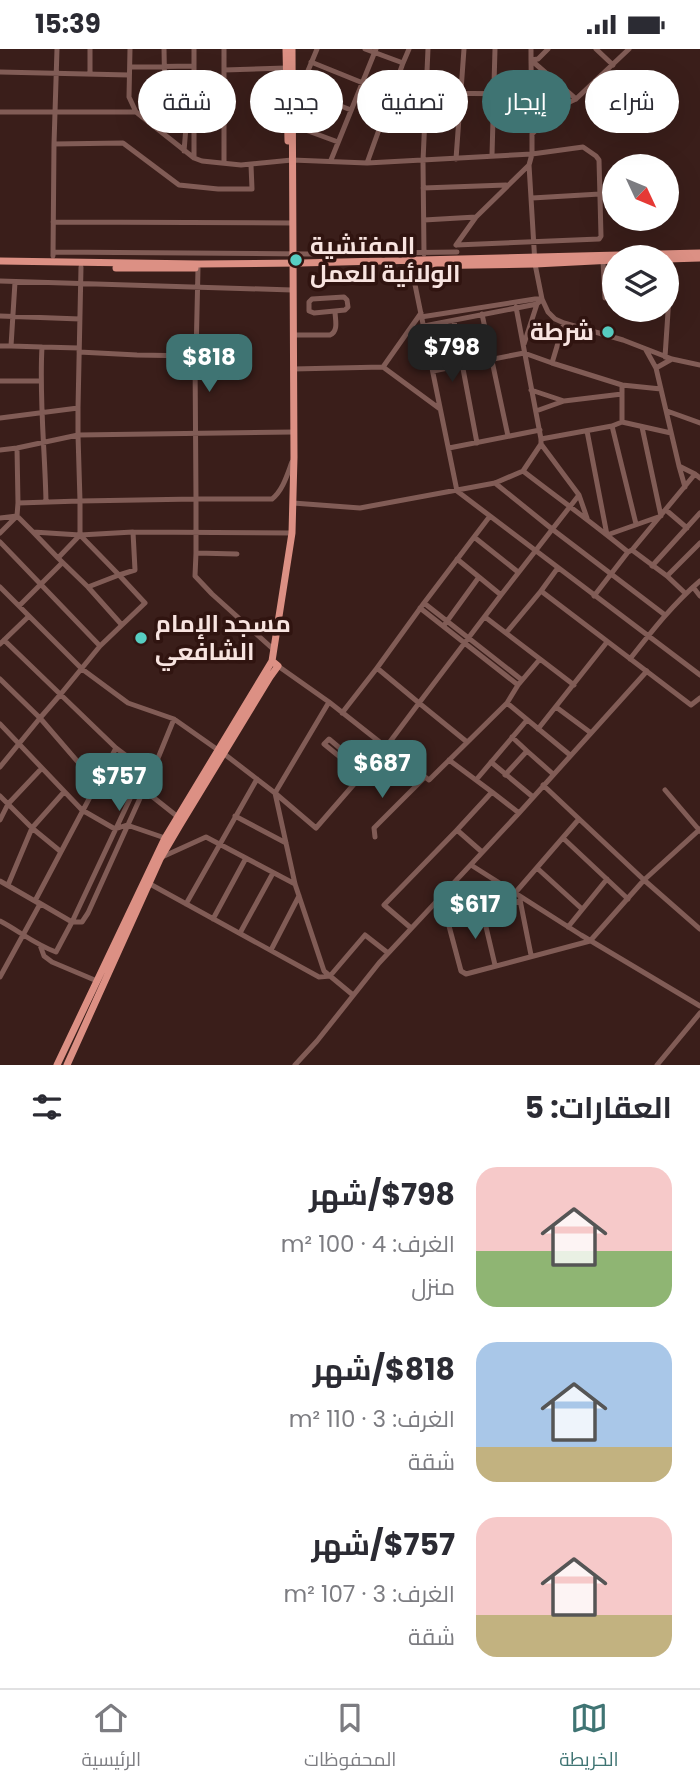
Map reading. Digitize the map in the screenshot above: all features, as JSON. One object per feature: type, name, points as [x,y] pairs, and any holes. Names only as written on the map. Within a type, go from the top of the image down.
[{"type":"main road","points":[[57,1065],[165,838],[275,663],[274,649],[292,533],[293,503],[293,335],[286,68],[289,49]]},
{"type":"main road","points":[[289,49],[290,70]]},
{"type":"main road","points":[[290,160],[292,133]]},
{"type":"main road","points":[[411,264],[457,252],[535,260],[602,261]]},
{"type":"main road","points":[[0,263],[182,269],[700,253]]},
{"type":"main road","points":[[679,259],[700,258]]},
{"type":"main road","points":[[0,263],[291,266]]},
{"type":"main road","points":[[67,1065],[162,857],[221,751]]},
{"type":"street","points":[[53,262],[57,49]]},
{"type":"street","points":[[90,49],[90,74]]},
{"type":"street","points":[[53,252],[457,252],[535,242],[596,240],[601,236],[599,160],[583,147],[532,154],[422,161],[367,163],[290,160],[251,165],[202,162],[184,151],[136,112],[129,97],[130,49]]},
{"type":"street","points":[[164,49],[165,103],[186,127],[184,151]]},
{"type":"street","points":[[194,49],[194,158]]},
{"type":"street","points":[[223,49],[223,70],[286,68]]},
{"type":"street","points":[[308,70],[317,49]]},
{"type":"street","points":[[365,49],[403,63]]},
{"type":"street","points":[[401,70],[409,49]]},
{"type":"street","points":[[427,70],[428,49]]},
{"type":"street","points":[[462,70],[464,49]]},
{"type":"street","points":[[494,70],[495,49]]},
{"type":"street","points":[[531,49],[531,70]]},
{"type":"street","points":[[531,60],[538,59],[548,49]]},
{"type":"street","points":[[596,49],[613,65]]},
{"type":"street","points":[[524,345],[540,302],[529,165],[532,134],[561,106],[576,99],[629,49]]},
{"type":"street","points":[[368,70],[376,51]]},
{"type":"street","points":[[531,60],[576,99]]},
{"type":"street","points":[[311,62],[357,81]]},
{"type":"street","points":[[130,67],[194,66]]},
{"type":"street","points":[[0,72],[129,75]]},
{"type":"street","points":[[331,160],[357,96]]},
{"type":"street","points":[[343,107],[351,110]]},
{"type":"street","points":[[0,112],[136,112]]},
{"type":"street","points":[[224,133],[224,163]]},
{"type":"street","points":[[314,133],[338,142]]},
{"type":"street","points":[[367,163],[378,133]]},
{"type":"street","points":[[424,133],[424,261]]},
{"type":"street","points":[[456,159],[458,133]]},
{"type":"street","points":[[492,133],[492,155]]},
{"type":"street","points":[[54,144],[123,143],[179,185],[218,190],[251,189],[251,165]]},
{"type":"street","points":[[457,252],[476,217],[529,165]]},
{"type":"street","points":[[423,188],[506,185]]},
{"type":"street","points":[[532,198],[600,194]]},
{"type":"street","points":[[424,220],[476,217]]},
{"type":"street","points":[[53,222],[290,223]]},
{"type":"street","points":[[411,264],[457,491],[700,675]]},
{"type":"street","points":[[19,606],[42,585],[80,535],[78,408],[81,267]]},
{"type":"street","points":[[198,268],[195,356],[195,576],[274,649]]},
{"type":"street","points":[[0,281],[292,290]]},
{"type":"street","points":[[11,346],[15,282]]},
{"type":"street","points":[[346,297],[346,309],[335,311],[312,313],[309,311],[310,300],[346,297]]},
{"type":"street","points":[[383,367],[421,315],[535,299],[555,319],[564,323],[668,358],[700,365]]},
{"type":"street","points":[[424,325],[540,302]]},
{"type":"street","points":[[516,307],[541,441],[579,495],[587,517]]},
{"type":"street","points":[[293,335],[334,333],[335,311]]},
{"type":"street","points":[[482,314],[508,436]]},
{"type":"street","points":[[0,316],[80,319]]},
{"type":"street","points":[[454,321],[477,443]]},
{"type":"street","points":[[668,322],[668,358]]},
{"type":"street","points":[[552,363],[564,323]]},
{"type":"street","points":[[0,346],[195,356]]},
{"type":"street","points":[[42,347],[40,381],[46,502]]},
{"type":"street","points":[[646,350],[656,368],[685,487]]},
{"type":"street","points":[[433,371],[524,353],[622,385],[661,389]]},
{"type":"street","points":[[656,368],[668,358]]},
{"type":"street","points":[[293,369],[383,367],[440,409]]},
{"type":"street","points":[[0,381],[40,381]]},
{"type":"street","points":[[622,385],[622,422]]},
{"type":"street","points":[[531,390],[564,401]]},
{"type":"street","points":[[536,411],[564,401],[622,394]]},
{"type":"street","points":[[0,418],[78,408]]},
{"type":"street","points":[[667,411],[700,422]]},
{"type":"street","points":[[293,503],[360,508],[495,483],[523,471],[541,441],[622,422],[671,433]]},
{"type":"street","points":[[612,426],[636,524]]},
{"type":"street","points":[[642,427],[661,516]]},
{"type":"street","points":[[449,449],[540,430]]},
{"type":"street","points":[[587,431],[607,534]]},
{"type":"street","points":[[0,450],[17,449],[78,435],[293,432]]},
{"type":"street","points":[[0,533],[17,516],[17,449]]},
{"type":"street","points":[[18,503],[272,499],[286,478],[294,457]]},
{"type":"street","points":[[594,596],[697,476],[679,467]]},
{"type":"street","points":[[523,471],[667,576],[685,593]]},
{"type":"street","points":[[495,483],[665,615]]},
{"type":"street","points":[[0,587],[82,669],[128,703],[174,719],[221,751],[316,828],[386,747],[579,495]]},
{"type":"street","points":[[666,510],[687,527]]},
{"type":"street","points":[[652,566],[700,513]]},
{"type":"street","points":[[0,518],[17,516],[121,624]]},
{"type":"street","points":[[342,713],[490,516]]},
{"type":"street","points":[[607,534],[661,516]]},
{"type":"street","points":[[33,531],[80,535],[133,532],[292,533]]},
{"type":"street","points":[[88,587],[135,569],[133,532]]},
{"type":"street","points":[[0,767],[100,646],[145,603],[80,535]]},
{"type":"street","points":[[474,537],[518,572]]},
{"type":"street","points":[[0,543],[100,646]]},
{"type":"street","points":[[667,576],[700,543]]},
{"type":"street","points":[[196,553],[237,554]]},
{"type":"street","points":[[457,559],[501,594]]},
{"type":"street","points":[[506,633],[557,569]]},
{"type":"street","points":[[445,624],[479,577]]},
{"type":"street","points":[[630,659],[665,615],[700,581]]},
{"type":"street","points":[[693,587],[700,596]]},
{"type":"street","points":[[541,591],[691,705],[700,698]]},
{"type":"street","points":[[0,599],[6,593]]},
{"type":"street","points":[[422,605],[520,683]]},
{"type":"street","points":[[29,616],[2,642],[116,748],[151,774]]},
{"type":"street","points":[[485,617],[574,685]]},
{"type":"street","points":[[538,729],[607,642]]},
{"type":"street","points":[[275,663],[429,780],[507,703],[540,660]]},
{"type":"street","points":[[376,668],[467,742]]},
{"type":"street","points":[[295,1065],[388,953],[647,671]]},
{"type":"street","points":[[0,679],[40,718],[96,783]]},
{"type":"street","points":[[329,702],[275,793],[295,884],[324,971],[353,995]]},
{"type":"street","points":[[507,703],[570,755]]},
{"type":"street","points":[[556,707],[590,733]]},
{"type":"street","points":[[0,881],[72,922],[82,922],[174,719]]},
{"type":"street","points":[[475,780],[527,720]]},
{"type":"street","points":[[0,723],[82,810],[115,829],[127,825],[165,838]]},
{"type":"street","points":[[512,737],[553,774]]},
{"type":"street","points":[[329,739],[364,772],[324,744],[329,739]]},
{"type":"street","points":[[40,904],[36,899],[116,748]]},
{"type":"street","points":[[505,775],[527,751]]},
{"type":"street","points":[[449,759],[519,813]]},
{"type":"street","points":[[491,762],[533,797]]},
{"type":"street","points":[[0,820],[8,804],[42,768]]},
{"type":"street","points":[[0,921],[40,946],[56,952],[144,769]]},
{"type":"street","points":[[375,837],[374,828],[425,777]]},
{"type":"street","points":[[186,904],[257,779]]},
{"type":"street","points":[[543,785],[700,929]]},
{"type":"street","points":[[144,790],[178,817]]},
{"type":"street","points":[[442,895],[463,973],[590,941],[645,880],[700,830],[665,790]]},
{"type":"street","points":[[8,885],[32,828],[64,792]]},
{"type":"street","points":[[411,928],[384,905],[492,792]]},
{"type":"street","points":[[0,796],[60,851]]},
{"type":"street","points":[[235,816],[286,843]]},
{"type":"street","points":[[447,919],[518,897],[537,868],[579,819]]},
{"type":"street","points":[[457,830],[482,852]]},
{"type":"street","points":[[162,857],[206,837],[295,884]]},
{"type":"street","points":[[563,838],[628,899]]},
{"type":"street","points":[[213,919],[246,859]]},
{"type":"street","points":[[471,865],[518,897],[700,1006]]},
{"type":"street","points":[[537,868],[582,909]]},
{"type":"street","points":[[240,933],[272,873]]},
{"type":"street","points":[[568,927],[607,879]]},
{"type":"street","points":[[150,884],[319,977],[330,976],[365,935],[388,953]]},
{"type":"street","points":[[271,950],[299,896]]},
{"type":"street","points":[[518,897],[531,955]]},
{"type":"street","points":[[0,977],[40,904]]},
{"type":"street","points":[[482,910],[495,965]]},
{"type":"street","points":[[40,946],[44,956],[52,962],[97,982]]},
{"type":"street","points":[[0,959],[8,963]]},
{"type":"street","points":[[657,1065],[700,1013]]},
{"type":"place","name":"المفتشية الولائية للعمل","points":[[296,260]]},
{"type":"place","name":"شرطة","points":[[608,332]]},
{"type":"place","name":"مسجد الإمام الشافعي","points":[[141,638]]}]
